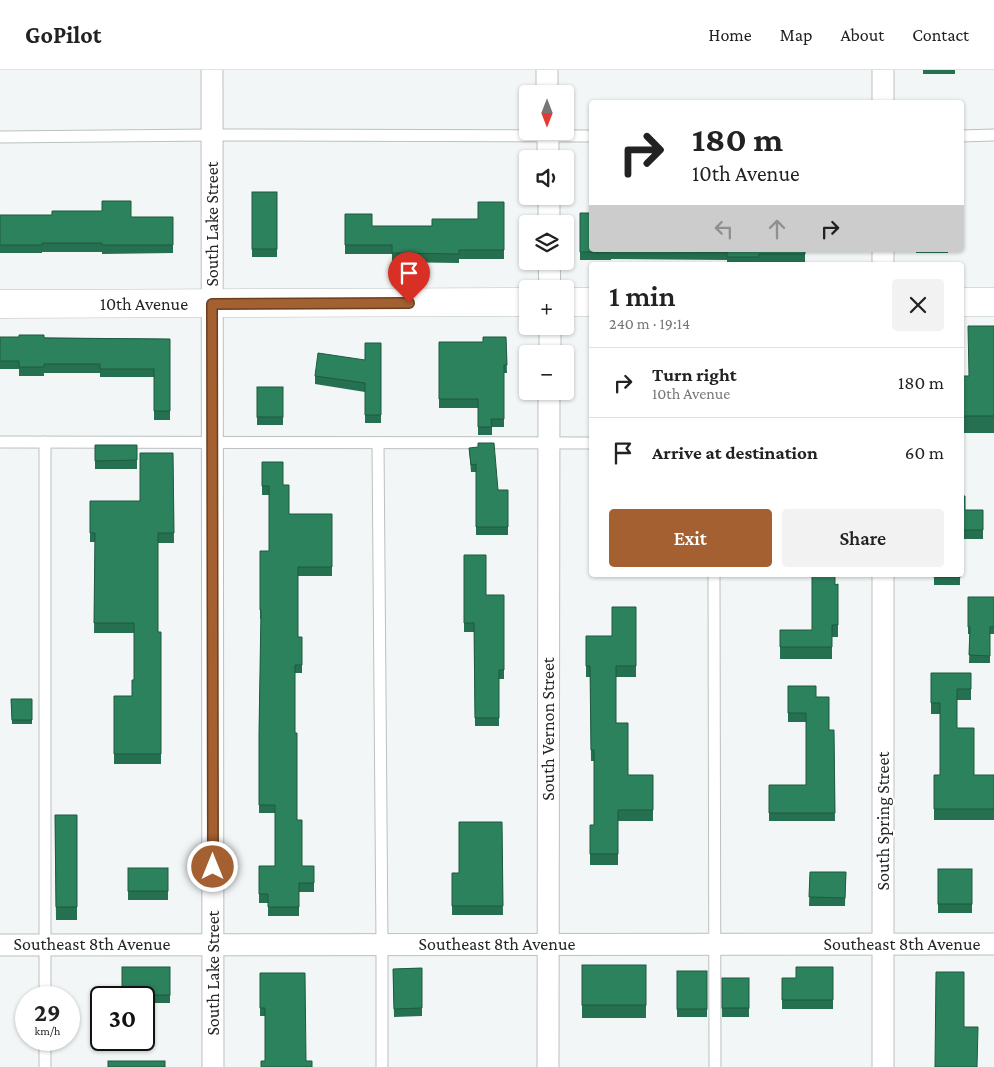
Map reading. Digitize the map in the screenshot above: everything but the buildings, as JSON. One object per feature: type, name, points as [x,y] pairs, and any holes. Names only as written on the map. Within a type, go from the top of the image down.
[{"type":"main road","name":"10th Avenue","points":[[0,304],[519,302]]},
{"type":"main road","points":[[574,302],[589,302]]},
{"type":"main road","points":[[964,302],[994,302]]},
{"type":"street","name":"South Lake Street","points":[[212,70],[213,1067]]},
{"type":"street","points":[[547,70],[547,85]]},
{"type":"street","points":[[882,70],[882,100]]},
{"type":"street","name":"South Vernon Street","points":[[548,1067],[549,400]]},
{"type":"street","name":"South Spring Street","points":[[882,577],[882,1067]]},
{"type":"street","name":"Southeast 8th Avenue","points":[[0,945],[994,944]]},
{"type":"lane","points":[[0,137],[519,134]]},
{"type":"lane","points":[[574,135],[589,136]]},
{"type":"lane","points":[[964,136],[994,135]]},
{"type":"lane","points":[[0,442],[589,443]]},
{"type":"lane","points":[[45,442],[45,986]]},
{"type":"lane","points":[[378,443],[382,1067]]},
{"type":"lane","points":[[714,577],[715,1067]]},
{"type":"lane","points":[[45,1051],[45,1067]]},
{"type":"route","points":[[213,867],[212,304],[409,303]]}]
